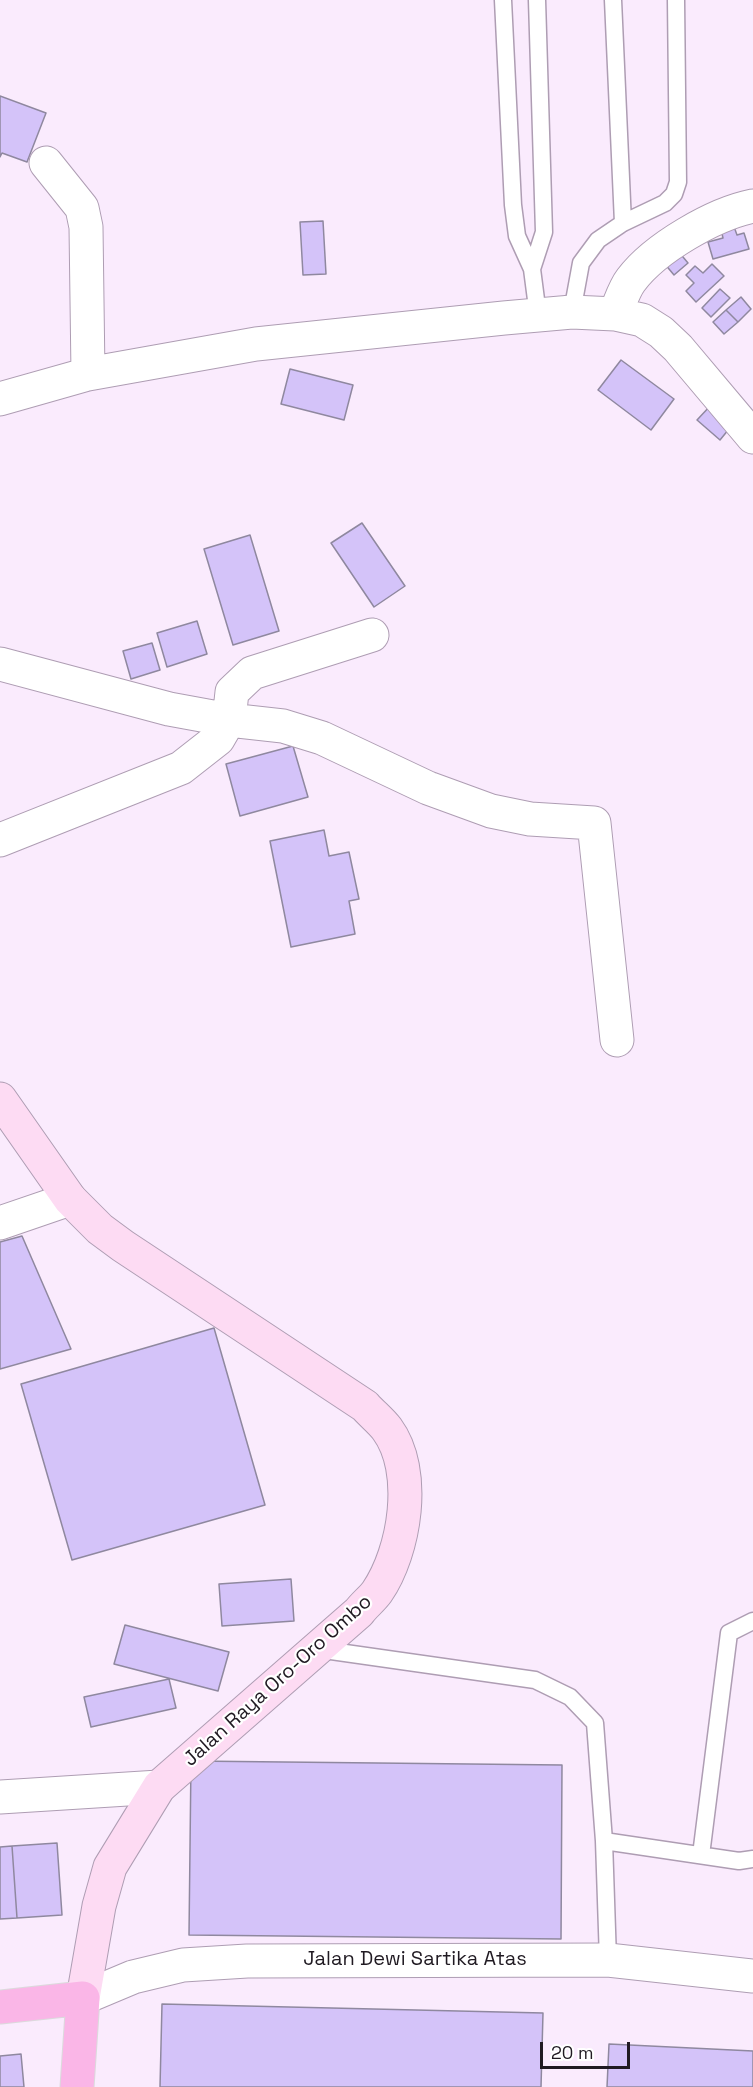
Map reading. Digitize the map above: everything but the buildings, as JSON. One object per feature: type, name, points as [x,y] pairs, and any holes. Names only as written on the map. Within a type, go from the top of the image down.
[{"type":"main road","name":"Jalan Raya Oro-Oro Ombo","points":[[6,1117],[70,1199],[100,1229],[365,1406],[387,1430],[399,1454],[404,1482],[405,1510],[398,1542],[377,1591],[358,1612],[159,1787],[129,1833],[110,1867],[99,1906],[83,1998]]},
{"type":"main road","points":[[0,2007],[83,1998],[77,2087]]},
{"type":"street","points":[[46,163],[82,208],[87,227],[88,374]]},
{"type":"street","points":[[615,314],[629,282],[646,263],[673,242],[703,226],[753,206]]},
{"type":"street","points":[[0,399],[88,374],[256,344],[572,312],[615,314],[642,320],[661,332],[678,348],[753,436]]},
{"type":"street","points":[[0,840],[181,768],[218,739],[229,720],[232,692],[252,673],[372,635]]},
{"type":"street","points":[[0,664],[169,709],[229,720],[283,726],[322,738],[428,788],[491,811],[530,819],[594,823],[617,1040]]},
{"type":"street","points":[[0,1223],[70,1199]]},
{"type":"street","points":[[0,1797],[159,1787]]},
{"type":"street","name":"Jalan Dewi Sartika Atas","points":[[83,1998],[133,1977],[183,1965],[247,1961],[608,1960],[753,1976]]},
{"type":"lane","points":[[503,0],[513,205],[517,236],[532,269],[538,315]]},
{"type":"lane","points":[[532,269],[544,232],[537,0]]},
{"type":"lane","points":[[613,0],[623,223]]},
{"type":"lane","points":[[572,312],[580,263],[598,240],[623,223],[665,203],[674,194],[678,182],[676,0]]},
{"type":"lane","points":[[701,1855],[729,1633],[753,1621]]},
{"type":"lane","points":[[316,1649],[536,1680],[570,1697],[595,1723],[604,1840],[608,1960]]},
{"type":"lane","points":[[604,1840],[739,1861],[753,1858]]}]
